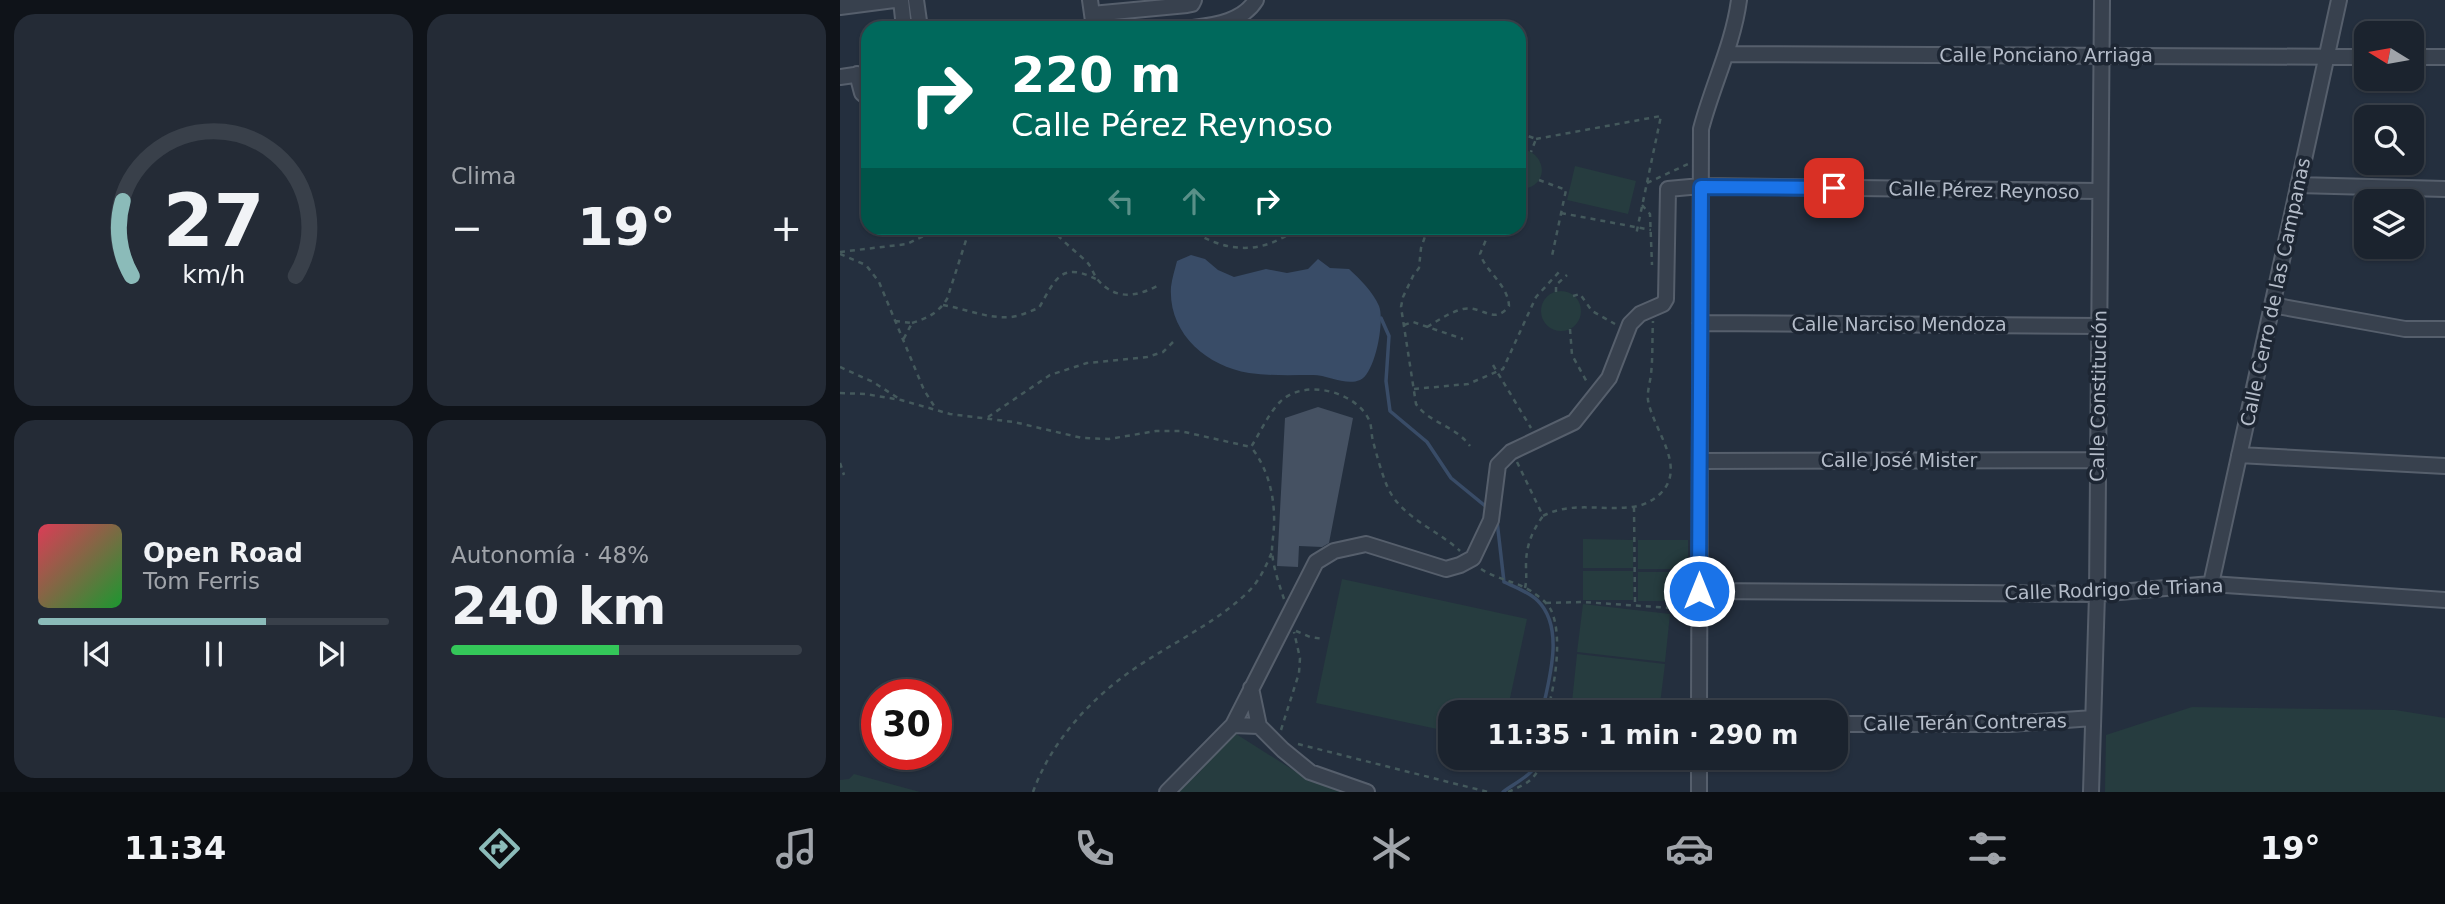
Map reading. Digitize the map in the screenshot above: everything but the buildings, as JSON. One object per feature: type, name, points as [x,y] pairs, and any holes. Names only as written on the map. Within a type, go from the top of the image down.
[{"type":"street","points":[[840,7],[894,0]]},
{"type":"street","points":[[901,0],[903,21]]},
{"type":"street","points":[[916,0],[919,21]]},
{"type":"street","points":[[1092,14],[1187,5],[1194,0]]},
{"type":"street","points":[[1699,700],[1701,129],[1707,104],[1727,54],[1739,0]]},
{"type":"street","name":"Calle Constitución","points":[[2091,792],[2097,594],[2102,0]]},
{"type":"street","name":"Calle Cerro de las Campanas","points":[[2211,584],[2339,0]]},
{"type":"street","points":[[1229,21],[1245,14],[1256,1]]},
{"type":"street","name":"Calle Ponciano Arriaga","points":[[1727,54],[2354,57]]},
{"type":"street","points":[[2424,57],[2445,57]]},
{"type":"street","points":[[840,77],[861,74]]},
{"type":"street","points":[[2298,185],[2445,189]]},
{"type":"street","name":"Calle Pérez Reynoso","points":[[1653,309],[1663,304],[1666,299],[1668,189],[1701,187],[2100,191]]},
{"type":"street","points":[[2272,305],[2405,329],[2445,329]]},
{"type":"street","points":[[1167,792],[1233,725],[1316,562],[1334,551],[1366,544],[1446,569],[1473,558],[1491,520],[1498,466],[1513,452],[1574,422],[1609,378],[1628,328],[1640,314],[1653,309]]},
{"type":"street","name":"Calle Narciso Mendoza","points":[[1700,323],[2099,326]]},
{"type":"street","points":[[2239,455],[2445,466]]},
{"type":"street","name":"Calle José Mister","points":[[1700,461],[2098,460]]},
{"type":"street","name":"Calle Rodrigo de Triana","points":[[1699,591],[2097,594],[2211,584],[2445,600]]},
{"type":"street","points":[[1251,688],[1259,726],[1283,750],[1310,772],[1367,792]]},
{"type":"street","name":"Calle Terán Contreras","points":[[1848,724],[2009,724],[2093,718]]},
{"type":"street","points":[[1233,725],[1259,726]]},
{"type":"street","points":[[1699,770],[1699,792]]},
{"type":"path","points":[[1526,136],[1536,139],[1661,116],[1636,235]]},
{"type":"path","points":[[1531,152],[1536,139]]},
{"type":"path","points":[[1647,183],[1701,158]]},
{"type":"path","points":[[1539,180],[1566,190],[1552,256]]},
{"type":"path","points":[[1642,205],[1650,214],[1652,270]]},
{"type":"path","points":[[1561,213],[1652,231]]},
{"type":"path","points":[[840,253],[907,244],[926,235]]},
{"type":"path","points":[[895,321],[912,323],[928,318],[943,305],[968,235]]},
{"type":"path","points":[[1057,235],[1089,264],[1098,280]]},
{"type":"path","points":[[1199,235],[1219,246],[1251,249],[1276,242],[1287,235]]},
{"type":"path","points":[[1426,235],[1419,268],[1403,297],[1402,307],[1416,404],[1454,429],[1470,446]]},
{"type":"path","points":[[1427,327],[1450,313],[1465,309],[1476,309],[1495,316],[1503,314],[1509,306],[1508,296],[1483,263],[1480,254],[1487,235]]},
{"type":"path","points":[[840,253],[866,265],[878,282],[924,390],[936,409]]},
{"type":"path","points":[[943,305],[991,317],[1013,317],[1039,309],[1054,280],[1065,272],[1084,273],[1113,292],[1129,296],[1141,294],[1157,286]]},
{"type":"path","points":[[1414,389],[1468,384],[1503,369],[1536,297],[1559,272]]},
{"type":"path","points":[[1556,292],[1556,285],[1567,275]]},
{"type":"path","points":[[1573,296],[1580,294],[1600,318],[1628,328],[1653,329]]},
{"type":"path","points":[[1525,588],[1527,547],[1543,516],[1556,509],[1634,507],[1651,502],[1665,489],[1671,478],[1667,448],[1651,416],[1647,396],[1653,349],[1653,309]]},
{"type":"path","points":[[1404,325],[1413,322],[1463,339]]},
{"type":"path","points":[[903,340],[912,323]]},
{"type":"path","points":[[1570,329],[1572,355],[1595,396]]},
{"type":"path","points":[[986,419],[1050,375],[1087,363],[1147,357],[1163,352],[1176,339]]},
{"type":"path","points":[[1493,365],[1538,440]]},
{"type":"path","points":[[840,367],[873,382],[901,400]]},
{"type":"path","points":[[1251,447],[1280,401],[1296,391],[1322,391],[1342,395],[1360,406],[1369,421],[1390,493],[1410,515],[1448,540],[1469,560]]},
{"type":"path","points":[[840,393],[901,400],[950,414],[1014,422],[1082,438],[1109,439],[1156,431],[1180,431],[1251,447],[1261,459],[1273,498],[1275,521],[1272,552],[1276,576],[1289,615]]},
{"type":"path","points":[[1513,452],[1543,516]]},
{"type":"path","points":[[840,463],[844,475]]},
{"type":"path","points":[[1634,507],[1635,606]]},
{"type":"path","points":[[1033,792],[1046,760],[1085,710],[1123,677],[1249,592],[1263,573],[1272,552]]},
{"type":"path","points":[[1495,575],[1525,588],[1546,603],[1552,612],[1556,640],[1554,685],[1550,700]]},
{"type":"path","points":[[1546,603],[1583,602],[1672,608]]},
{"type":"path","points":[[1283,737],[1280,731],[1299,673],[1300,658],[1293,630],[1324,639]]},
{"type":"path","points":[[1289,742],[1488,792]]},
{"type":"path","points":[[1508,792],[1529,783],[1538,770]]},
{"type":"green space","points":[[1526,150],[1538,159],[1542,172],[1540,179],[1528,188]]},
{"type":"green space","points":[[1575,166],[1636,181],[1628,214],[1567,200]]},
{"type":"green space","points":[[1561,291],[1575,297],[1581,311],[1575,325],[1561,331],[1547,325],[1541,311],[1547,297]]},
{"type":"green space","points":[[1583,539],[1633,540],[1633,568],[1583,568]]},
{"type":"green space","points":[[1638,540],[1688,540],[1688,569],[1638,569]]},
{"type":"green space","points":[[1583,571],[1633,571],[1633,600],[1583,600]]},
{"type":"green space","points":[[1638,572],[1688,572],[1688,601],[1638,601]]},
{"type":"green space","points":[[1342,579],[1527,619],[1510,700],[1438,700],[1438,729],[1316,703]]},
{"type":"green space","points":[[1583,604],[1670,614],[1665,662],[1577,652]]},
{"type":"green space","points":[[1577,654],[1665,664],[1660,700],[1572,700]]},
{"type":"green space","points":[[2192,707],[2395,710],[2445,718],[2445,792],[2105,792],[2106,735]]},
{"type":"green space","points":[[1233,732],[1309,780],[1341,792],[1175,792],[1198,774]]},
{"type":"green space","points":[[854,774],[920,792],[840,792],[840,780],[849,779]]},
{"type":"water","points":[[1191,255],[1205,259],[1218,270],[1234,277],[1266,269],[1287,273],[1308,269],[1318,259],[1330,268],[1349,269],[1373,296],[1381,313],[1374,358],[1365,376],[1355,382],[1349,382],[1319,375],[1249,373],[1218,363],[1205,355],[1183,333],[1172,304],[1171,287],[1177,261]]},
{"type":"waterway","points":[[1381,318],[1389,336],[1386,381],[1390,411],[1427,442],[1451,478],[1489,509]]},
{"type":"waterway","points":[[1497,521],[1504,582],[1538,601],[1551,625],[1553,655],[1545,700]]},
{"type":"waterway","points":[[1503,792],[1532,770]]},
{"type":"route","points":[[1699,591],[1701,187],[1834,188]]}]
